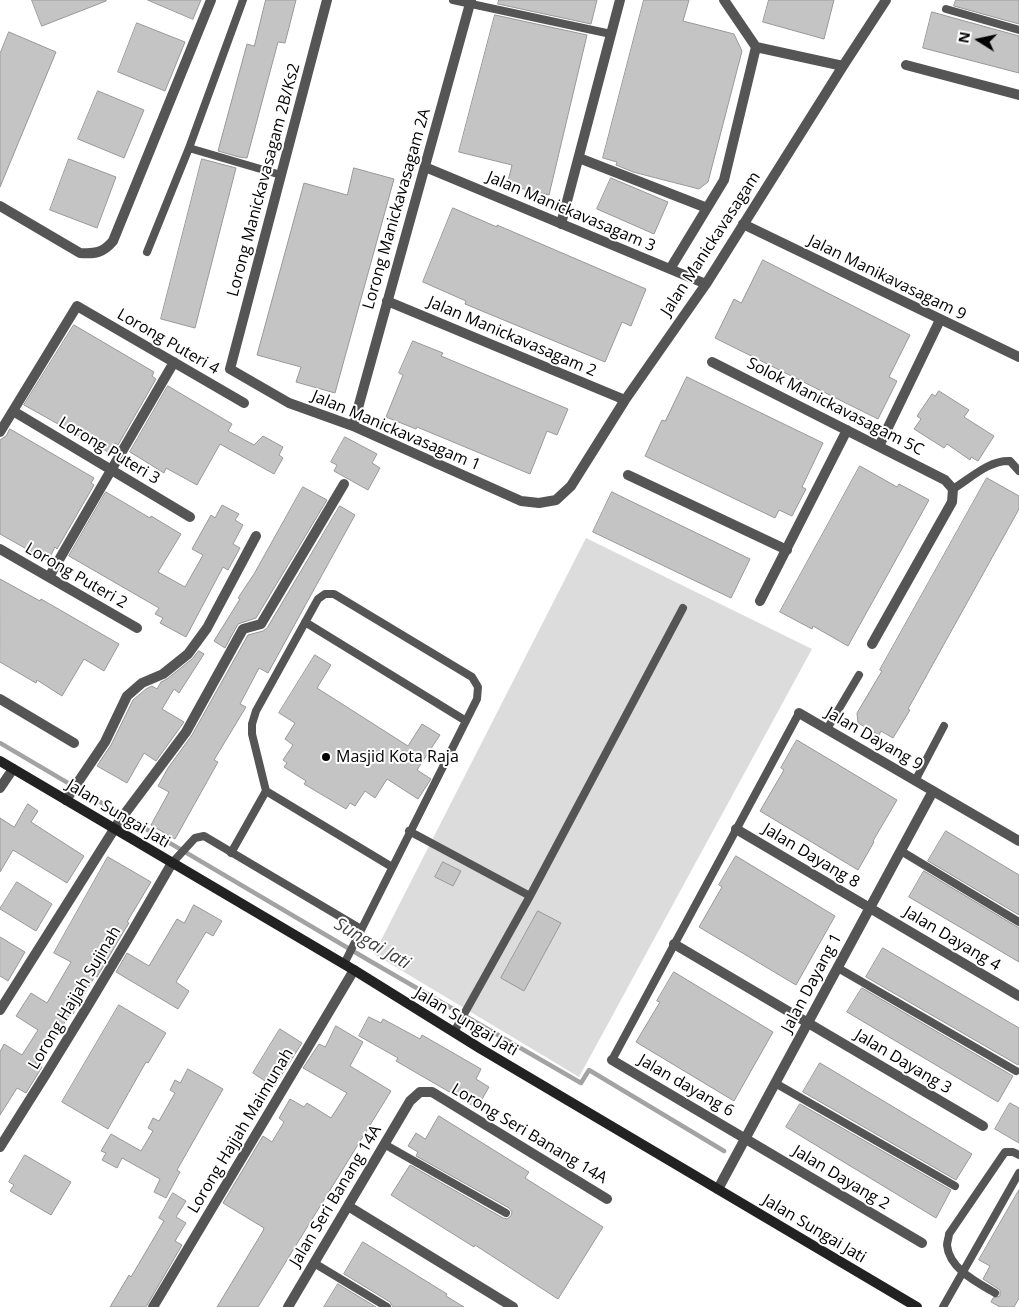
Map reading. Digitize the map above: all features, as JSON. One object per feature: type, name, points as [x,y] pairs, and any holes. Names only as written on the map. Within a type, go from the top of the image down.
[{"type":"main road","name":"Jalan Sungai Jati","points":[[0,761],[12,769],[69,796],[117,824],[172,862],[346,960],[354,970],[454,1032],[917,1307]]},
{"type":"street","points":[[0,206],[80,253],[95,254],[106,250],[113,241],[211,0]]},
{"type":"street","name":"Lorong Manickavasagam 2B/Ks2","points":[[230,368],[327,0]]},
{"type":"street","points":[[561,224],[620,0]]},
{"type":"street","points":[[724,0],[756,47],[842,66]]},
{"type":"street","name":"Jalan Manickavasagam","points":[[556,500],[571,486],[625,400],[706,284],[842,66],[886,0]]},
{"type":"street","name":"Lorong Manickavasagam 2A","points":[[353,426],[471,2]]},
{"type":"street","points":[[670,269],[724,180],[756,47]]},
{"type":"street","points":[[906,65],[1019,95]]},
{"type":"street","points":[[579,158],[707,208]]},
{"type":"street","name":"Jalan Manickavasagam 3","points":[[425,167],[706,284]]},
{"type":"street","name":"Jalan Manikavasagam 9","points":[[743,224],[1019,357]]},
{"type":"street","name":"Jalan Manickavasagam 2","points":[[387,301],[625,400]]},
{"type":"street","name":"Lorong Puteri 4","points":[[13,411],[77,306],[244,403]]},
{"type":"street","points":[[879,446],[940,320]]},
{"type":"street","points":[[48,577],[174,362]]},
{"type":"street","name":"Solok Manickavasagam 5C","points":[[712,362],[945,480],[953,489]]},
{"type":"street","name":"Jalan Manickavasagam 1","points":[[230,368],[288,403],[353,426],[521,501],[539,503],[556,500]]},
{"type":"street","points":[[0,432],[13,411]]},
{"type":"street","name":"Lorong Puteri 3","points":[[13,411],[190,517]]},
{"type":"street","points":[[760,601],[847,430]]},
{"type":"street","points":[[628,475],[786,550]]},
{"type":"street","points":[[0,1010],[117,824],[186,732],[243,629],[261,624],[344,484]]},
{"type":"street","points":[[872,644],[952,502],[953,489]]},
{"type":"street","points":[[69,796],[105,742],[127,696],[142,683],[163,674],[188,654],[202,634],[256,536]]},
{"type":"street","name":"Lorong Puteri 2","points":[[0,549],[137,628]]},
{"type":"street","points":[[0,699],[74,743]]},
{"type":"street","name":"Jalan Dayang 9","points":[[799,713],[1019,841]]},
{"type":"street","points":[[0,788],[12,769]]},
{"type":"street","name":"Jalan Dayang 1","points":[[718,1189],[933,791]]},
{"type":"street","name":"Jalan Dayang 8","points":[[736,829],[870,908]]},
{"type":"street","name":"Lorong Hajjah Sujinah","points":[[0,1146],[117,960],[172,862]]},
{"type":"street","name":"Jalan Dayang 4","points":[[870,908],[1019,996]]},
{"type":"street","name":"Jalan Dayang 3","points":[[674,944],[983,1126]]},
{"type":"street","name":"Lorong Hajjah Maimunah","points":[[153,1307],[354,970]]},
{"type":"street","name":"Jalan dayang 6","points":[[612,1060],[745,1138]]},
{"type":"street","name":"Lorong Seri Banang 14A","points":[[410,1101],[420,1092],[432,1092],[607,1198]]},
{"type":"street","name":"Jalan Seri Banang 14A","points":[[288,1307],[410,1101]]},
{"type":"street","name":"Jalan Dayang 2","points":[[745,1138],[922,1243]]},
{"type":"street","points":[[348,1206],[513,1307]]},
{"type":"lane","points":[[147,252],[243,0]]},
{"type":"lane","points":[[454,0],[471,2],[611,34]]},
{"type":"lane","points":[[946,9],[1019,30]]},
{"type":"lane","points":[[188,148],[281,174]]},
{"type":"lane","points":[[953,489],[992,463],[1010,461],[1019,471]]},
{"type":"lane","points":[[231,853],[266,791],[252,734],[252,724],[256,711],[318,599],[325,594],[334,594],[472,677],[478,687],[477,699],[409,831],[346,960]]},
{"type":"lane","points":[[454,1032],[530,896],[683,608]]},
{"type":"lane","points":[[305,622],[466,721]]},
{"type":"lane","points":[[827,729],[859,675]]},
{"type":"lane","points":[[612,1060],[799,713]]},
{"type":"lane","points":[[915,781],[944,726]]},
{"type":"lane","points":[[266,791],[392,867]]},
{"type":"lane","points":[[409,831],[530,896]]},
{"type":"lane","points":[[172,862],[195,838],[204,836],[361,929]]},
{"type":"lane","points":[[901,852],[1019,922]]},
{"type":"lane","points":[[838,968],[1016,1071]]},
{"type":"lane","points":[[775,1083],[955,1186]]},
{"type":"lane","points":[[384,1144],[506,1213]]},
{"type":"lane","points":[[996,1293],[962,1273],[953,1260],[947,1246],[949,1234],[1005,1152],[1014,1152],[1019,1155]]},
{"type":"lane","points":[[943,1307],[1019,1174]]},
{"type":"lane","points":[[314,1263],[387,1307]]},
{"type":"shaded area","points":[[586,538],[812,649],[579,1077],[374,954]]},
{"type":"building","points":[[32,0],[106,0],[106,1],[42,26]]},
{"type":"building","points":[[148,0],[201,0],[193,19]]},
{"type":"building","points":[[266,0],[296,0],[285,43],[278,42],[247,158],[239,157],[218,151],[247,44],[254,46]]},
{"type":"building","points":[[499,0],[597,0],[591,24],[498,4]]},
{"type":"building","points":[[644,0],[689,0],[683,21],[734,34],[742,51],[708,182],[699,189],[633,172],[616,165],[617,162],[603,158]]},
{"type":"building","points":[[769,0],[834,0],[824,39],[763,22]]},
{"type":"building","points":[[956,0],[1019,0],[1019,24],[954,6]]},
{"type":"building","points":[[932,12],[1019,36],[1019,73],[923,48]]},
{"type":"building","points":[[495,15],[587,35],[549,195],[507,185],[512,165],[459,152]]},
{"type":"building","points":[[137,23],[185,42],[165,91],[118,72]]},
{"type":"building","points":[[9,32],[56,52],[0,187],[0,54]]},
{"type":"building","points":[[98,91],[144,110],[124,158],[78,139]]},
{"type":"building","points":[[69,159],[116,177],[97,228],[50,210]]},
{"type":"building","points":[[202,159],[236,168],[195,328],[161,319]]},
{"type":"building","points":[[354,168],[394,179],[335,393],[296,382],[301,367],[257,355],[304,183],[347,195]]},
{"type":"building","points":[[611,178],[668,202],[654,234],[597,209]]},
{"type":"building","points":[[453,208],[646,289],[631,326],[622,322],[605,362],[465,304],[466,301],[423,282]]},
{"type":"building","points":[[763,260],[910,335],[889,377],[897,381],[878,419],[715,338],[734,299],[741,303]]},
{"type":"building","points":[[74,325],[154,372],[152,376],[156,379],[118,445],[115,443],[110,453],[24,405]]},
{"type":"building","points":[[413,341],[443,353],[441,356],[568,409],[557,435],[547,431],[530,474],[417,427],[416,429],[386,417],[403,375],[399,373]]},
{"type":"building","points":[[687,377],[823,443],[802,487],[806,489],[792,516],[779,510],[775,518],[645,456],[662,420],[665,421]]},
{"type":"building","points":[[168,386],[232,424],[228,431],[254,445],[263,436],[283,447],[279,455],[283,458],[274,474],[220,444],[197,485],[166,468],[164,473],[130,452]]},
{"type":"building","points":[[939,391],[969,410],[964,417],[994,436],[978,461],[971,457],[970,460],[947,444],[944,448],[914,429],[921,419],[917,416],[932,394],[935,396]]},
{"type":"building","points":[[10,429],[94,478],[91,483],[94,485],[48,561],[0,534],[0,440],[6,436]]},
{"type":"building","points":[[345,437],[377,454],[372,463],[380,468],[368,490],[334,471],[337,465],[331,462]]},
{"type":"building","points":[[860,466],[897,487],[899,484],[929,500],[848,646],[813,626],[812,629],[780,612]]},
{"type":"building","points":[[987,478],[1019,496],[1019,509],[893,738],[881,731],[879,735],[858,723],[857,713],[882,671],[880,670]]},
{"type":"building","points":[[303,487],[327,500],[256,618],[238,624],[225,648],[214,641]]},
{"type":"building","points":[[106,492],[181,534],[158,572],[185,587],[203,555],[192,549],[211,515],[215,518],[222,505],[239,514],[235,520],[243,525],[233,544],[240,548],[228,570],[223,567],[186,637],[160,623],[163,618],[155,614],[159,608],[69,556]]},
{"type":"building","points":[[612,492],[750,559],[731,598],[593,532]]},
{"type":"building","points":[[340,506],[355,515],[268,673],[259,668],[240,704],[246,707],[214,760],[218,762],[175,839],[151,825],[169,792],[158,786],[168,768],[192,735],[248,635],[267,628]]},
{"type":"building","points":[[0,579],[40,601],[41,599],[119,644],[104,671],[84,659],[62,696],[37,680],[36,683],[0,662]]},
{"type":"building","points":[[199,651],[204,654],[179,693],[174,689],[162,709],[184,722],[156,761],[144,753],[127,783],[97,766],[111,745],[133,700],[152,686],[157,689],[161,682],[192,659]]},
{"type":"building","points":[[315,655],[331,665],[317,688],[408,746],[422,724],[440,735],[417,770],[431,779],[418,799],[387,779],[375,798],[365,791],[355,806],[350,803],[346,809],[304,784],[306,781],[284,767],[287,763],[283,760],[293,745],[285,739],[295,723],[279,713]]},
{"type":"building","points":[[797,740],[897,800],[858,870],[760,811],[784,770],[781,768]]},
{"type":"building","points":[[28,804],[38,811],[31,822],[84,856],[67,883],[13,850],[0,872],[0,818],[14,827]]},
{"type":"building","points":[[946,831],[1019,875],[1019,915],[928,861]]},
{"type":"building","points":[[736,856],[835,916],[796,985],[699,927],[722,887],[719,885]]},
{"type":"building","points":[[108,857],[151,882],[97,977],[95,976],[73,1014],[71,1013],[53,1040],[50,1038],[35,1062],[42,1067],[26,1093],[17,1088],[0,1115],[0,1052],[4,1044],[22,1055],[38,1030],[16,1016],[31,993],[47,1003],[71,962],[54,953]]},
{"type":"building","points":[[443,862],[461,871],[453,886],[435,877]]},
{"type":"building","points":[[924,871],[1019,928],[1019,962],[909,897]]},
{"type":"building","points":[[17,882],[52,904],[36,931],[0,909]]},
{"type":"building","points":[[194,905],[222,921],[213,936],[206,932],[176,982],[189,991],[178,1009],[116,972],[127,953],[149,966],[177,919],[184,923]]},
{"type":"building","points":[[538,911],[561,923],[524,991],[501,978]]},
{"type":"building","points":[[0,937],[25,952],[8,981],[0,976]]},
{"type":"building","points":[[883,948],[1019,1028],[1018,1065],[866,977]]},
{"type":"building","points":[[674,972],[773,1032],[734,1101],[636,1042],[660,1002],[657,1001]]},
{"type":"building","points":[[862,988],[1013,1076],[998,1102],[847,1012]]},
{"type":"building","points":[[119,1005],[166,1033],[148,1063],[146,1062],[108,1129],[62,1102]]},
{"type":"building","points":[[369,1017],[381,1023],[383,1019],[420,1039],[422,1035],[481,1069],[476,1079],[489,1087],[477,1108],[396,1061],[398,1058],[359,1036]]},
{"type":"building","points":[[336,1026],[363,1042],[350,1066],[391,1091],[258,1307],[217,1307],[264,1228],[223,1203],[263,1136],[272,1142],[284,1122],[279,1118],[290,1099],[304,1107],[307,1103],[331,1118],[347,1093],[303,1068],[319,1044],[325,1047]]},
{"type":"building","points":[[280,1029],[302,1043],[274,1087],[253,1073]]},
{"type":"building","points":[[820,1063],[972,1154],[956,1180],[803,1092]]},
{"type":"building","points":[[188,1069],[223,1089],[177,1170],[180,1172],[166,1198],[154,1192],[160,1179],[122,1158],[117,1168],[102,1160],[106,1153],[101,1151],[111,1134],[141,1151],[153,1131],[148,1128],[153,1118],[159,1121],[175,1093],[170,1090],[175,1080],[180,1083]]},
{"type":"building","points":[[1010,1103],[1019,1108],[1019,1143],[995,1129]]},
{"type":"building","points":[[800,1104],[951,1190],[936,1218],[786,1127]]},
{"type":"building","points":[[439,1116],[529,1172],[525,1178],[603,1227],[558,1299],[475,1245],[474,1247],[391,1195],[410,1165],[503,1218],[507,1219],[511,1216],[512,1212],[509,1208],[416,1156],[418,1152],[408,1146],[416,1133],[425,1139]]},
{"type":"building","points":[[25,1155],[71,1182],[51,1215],[10,1191],[14,1185],[9,1182]]},
{"type":"building","points":[[1019,1190],[1019,1298],[1014,1307],[1000,1307],[991,1302],[993,1298],[1000,1296],[1000,1290],[983,1279],[990,1266],[979,1260]]},
{"type":"building","points":[[173,1193],[186,1201],[176,1217],[186,1223],[175,1241],[182,1245],[146,1307],[110,1307],[129,1275],[131,1277],[164,1221],[159,1218]]},
{"type":"building","points":[[363,1242],[447,1294],[446,1296],[464,1307],[393,1307],[390,1302],[344,1274]]},
{"type":"building","points":[[338,1284],[376,1307],[324,1307]]},
{"type":"waterway","name":"Sungai Jati","points":[[0,743],[581,1083],[589,1070],[724,1151]]},
{"type":"place","name":"Masjid Kota Raja","points":[[326,757]]}]
